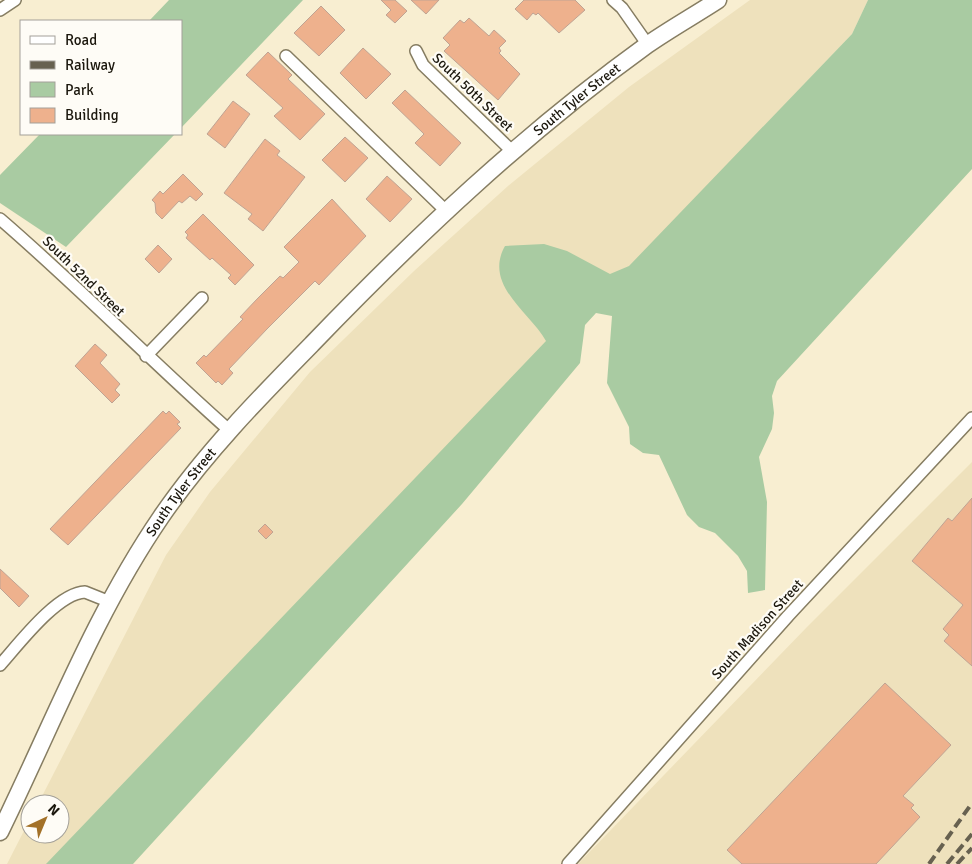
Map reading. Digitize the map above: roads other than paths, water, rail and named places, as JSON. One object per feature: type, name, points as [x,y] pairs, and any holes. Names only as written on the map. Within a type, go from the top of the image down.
[{"type":"main road","name":"South Tyler Street","points":[[0,832],[90,640],[110,602],[162,516],[230,431],[348,306],[445,210],[512,152],[648,45],[718,0]]},
{"type":"street","points":[[0,10],[16,0]]},
{"type":"street","points":[[613,0],[626,4],[648,45]]},
{"type":"street","name":"South 50th Street","points":[[416,51],[423,65],[512,152]]},
{"type":"street","points":[[286,56],[445,210]]},
{"type":"street","name":"South 52nd Street","points":[[0,219],[146,356],[230,431]]},
{"type":"street","points":[[146,356],[202,298]]},
{"type":"street","name":"South Madison Street","points":[[568,864],[788,616],[972,418]]},
{"type":"street","points":[[0,665],[42,620],[68,597],[85,592],[110,602]]},
{"type":"railway","points":[[929,864],[972,803]]},
{"type":"railway","points":[[947,864],[972,834]]},
{"type":"railway","points":[[957,864],[972,848]]}]
